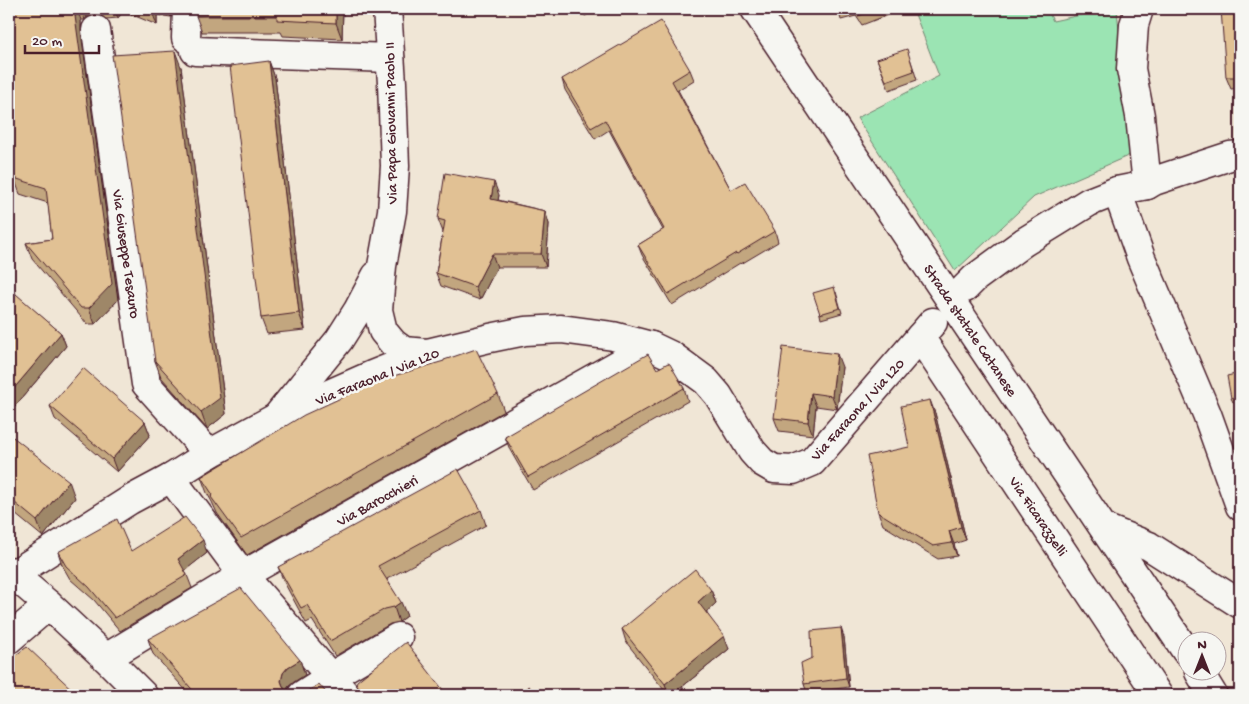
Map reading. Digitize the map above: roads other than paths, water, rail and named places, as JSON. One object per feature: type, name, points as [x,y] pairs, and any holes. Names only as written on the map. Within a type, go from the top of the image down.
[{"type":"street","points":[[187,9],[191,45],[390,58]]},
{"type":"street","name":"Via Papa Giovanni Paolo II","points":[[382,266],[392,211],[394,166],[387,9]]},
{"type":"street","name":"Strada statale Catanese","points":[[755,9],[1176,636]]},
{"type":"street","points":[[1139,9],[1134,25],[1131,69],[1140,116],[1147,185]]},
{"type":"street","name":"Via Giuseppe Tesauro","points":[[96,30],[146,384],[209,454]]},
{"type":"street","points":[[965,288],[975,278],[1024,242],[1089,202],[1117,191],[1147,185],[1230,156],[1240,155]]},
{"type":"street","points":[[1117,191],[1142,258],[1207,414],[1240,506]]},
{"type":"street","points":[[277,417],[339,340],[382,266]]},
{"type":"street","points":[[372,375],[380,360],[383,331],[378,310],[382,266]]},
{"type":"street","points":[[352,320],[368,320],[404,351],[427,354]]},
{"type":"street","name":"Via Faraona / Via L20","points":[[11,573],[130,500],[277,417],[372,375],[427,354],[525,331],[561,329],[613,336],[650,346],[672,356],[706,381],[718,395],[752,451],[762,462],[774,469],[793,470],[812,462],[927,330]]},
{"type":"street","name":"Via Ficarazzelli","points":[[927,330],[1158,695]]},
{"type":"street","name":"Via Barocchieri","points":[[106,658],[243,575],[650,346]]},
{"type":"street","points":[[171,478],[243,575],[338,686]]},
{"type":"street","points":[[1104,528],[1149,546],[1240,604]]},
{"type":"street","points":[[11,573],[49,605],[143,695]]},
{"type":"street","points":[[9,638],[49,605]]},
{"type":"street","points":[[302,695],[338,686],[398,637]]},
{"type":"street","points":[[1205,682],[1213,695]]}]
